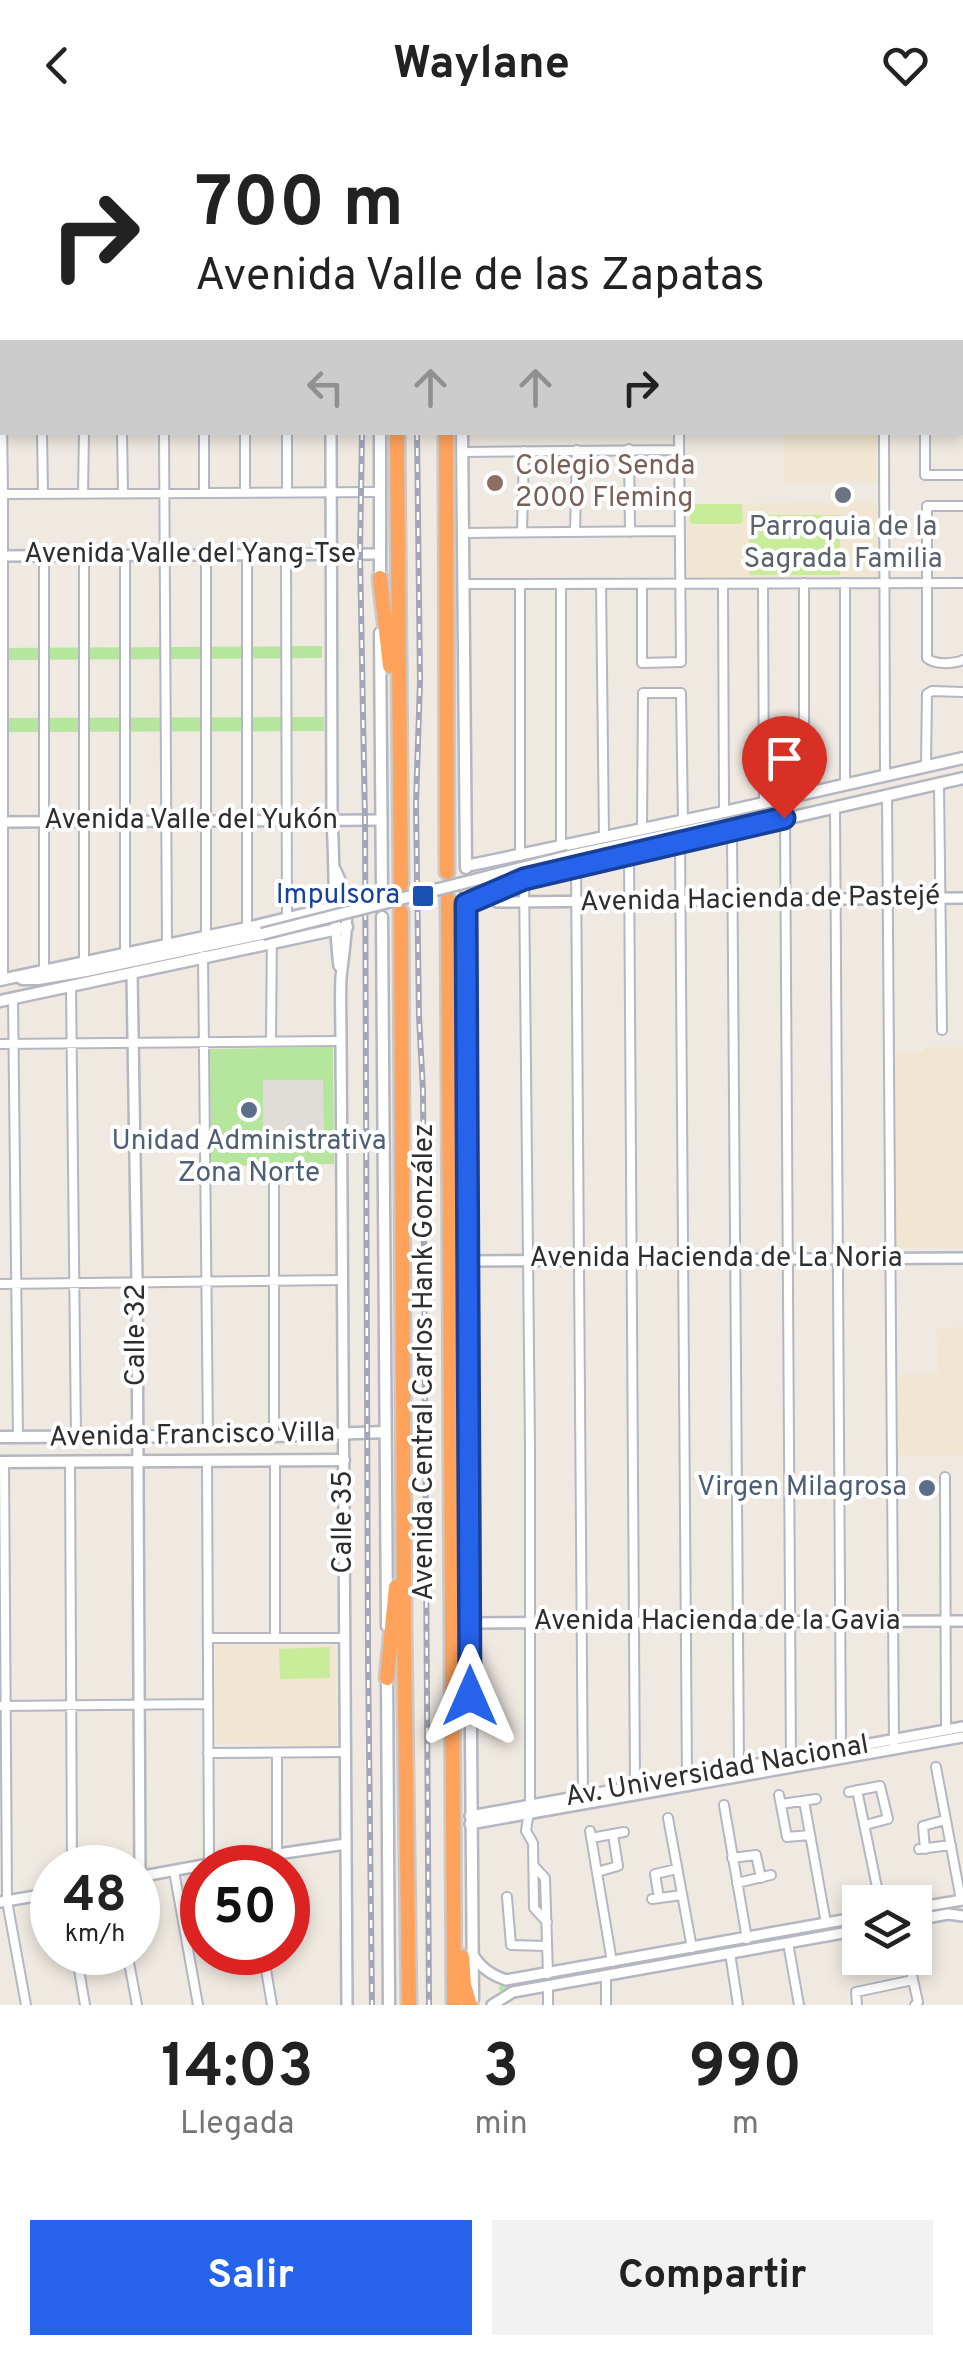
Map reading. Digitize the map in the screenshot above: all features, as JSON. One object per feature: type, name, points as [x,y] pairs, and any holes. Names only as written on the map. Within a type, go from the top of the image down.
[{"type":"highway","points":[[397,435],[400,884]]},
{"type":"highway","points":[[446,435],[447,872]]},
{"type":"highway","points":[[380,578],[400,781]]},
{"type":"highway","name":"Avenida Central Carlos Hank González","points":[[448,899],[454,2005]]},
{"type":"highway","name":"Avenida Central Carlos Hank González","points":[[401,912],[409,2005]]},
{"type":"highway","points":[[450,1168],[465,1057]]},
{"type":"highway","points":[[387,1678],[404,1522]]},
{"type":"highway","points":[[453,1908],[460,1929],[464,1985],[471,2005]]},
{"type":"main road","points":[[380,435],[382,890]]},
{"type":"main road","points":[[462,435],[466,867],[520,856],[629,854],[963,778]]},
{"type":"main road","points":[[556,871],[549,862],[603,833],[724,812],[963,758]]},
{"type":"main road","points":[[706,827],[804,793]]},
{"type":"main road","points":[[2,979],[262,934],[564,854],[748,820],[784,818]]},
{"type":"main road","points":[[556,871],[564,854]]},
{"type":"main road","points":[[524,879],[556,871]]},
{"type":"main road","name":"Avenida Central Carlos Hank González","points":[[471,2005],[466,898],[524,879]]},
{"type":"main road","points":[[2,979],[38,979],[125,953],[340,906]]},
{"type":"main road","points":[[293,917],[293,937]]},
{"type":"main road","name":"Avenida Central Carlos Hank González","points":[[382,917],[389,2005]]},
{"type":"main road","points":[[0,1000],[342,927]]},
{"type":"main road","points":[[13,998],[85,966]]},
{"type":"main road","name":"Avenida Francisco Villa","points":[[0,1438],[385,1432]]},
{"type":"main road","name":"Avenida Francisco Villa","points":[[2,1462],[344,1460]]},
{"type":"street","points":[[1,435],[2,979]]},
{"type":"street","points":[[42,435],[43,494]]},
{"type":"street","points":[[83,494],[84,435]]},
{"type":"street","points":[[122,435],[123,494]]},
{"type":"street","points":[[164,435],[166,944]]},
{"type":"street","points":[[204,435],[204,493]]},
{"type":"street","points":[[245,435],[245,493]]},
{"type":"street","points":[[286,435],[287,492]]},
{"type":"street","points":[[331,435],[332,820],[335,869],[343,884],[340,906]]},
{"type":"street","points":[[642,584],[642,663],[681,662],[679,435]]},
{"type":"street","points":[[884,435],[885,775]]},
{"type":"street","points":[[925,435],[925,475],[963,475]]},
{"type":"street","points":[[629,449],[630,532]]},
{"type":"street","points":[[575,532],[576,450]]},
{"type":"street","points":[[462,452],[680,450]]},
{"type":"street","points":[[522,532],[524,451]]},
{"type":"street","points":[[1,494],[380,492]]},
{"type":"street","points":[[963,506],[927,506],[926,583],[926,656],[928,660],[963,660]]},
{"type":"street","points":[[464,533],[680,531]]},
{"type":"street","name":"Avenida Valle del Yang-Tse","points":[[1,556],[379,554]]},
{"type":"street","points":[[206,555],[206,936]]},
{"type":"street","points":[[246,555],[247,928]]},
{"type":"street","points":[[286,555],[287,820],[293,917]]},
{"type":"street","points":[[44,556],[44,970]]},
{"type":"street","points":[[84,556],[85,966]]},
{"type":"street","points":[[124,556],[125,953]]},
{"type":"street","points":[[464,584],[723,587],[963,583]]},
{"type":"street","points":[[520,584],[520,856]]},
{"type":"street","points":[[560,584],[564,854],[576,902],[583,1800]]},
{"type":"street","points":[[601,584],[603,833]]},
{"type":"street","points":[[763,584],[764,802]]},
{"type":"street","points":[[804,584],[804,793]]},
{"type":"street","points":[[845,584],[845,784]]},
{"type":"street","points":[[723,587],[724,812]]},
{"type":"street","points":[[926,766],[928,693],[963,692]]},
{"type":"street","points":[[642,829],[643,694],[681,693],[682,820]]},
{"type":"street","points":[[939,784],[942,1030]]},
{"type":"street","points":[[886,796],[894,1744]]},
{"type":"street","points":[[835,807],[841,1749]]},
{"type":"street","points":[[784,818],[791,1762]]},
{"type":"street","name":"Avenida Valle del Yukón","points":[[2,822],[382,820]]},
{"type":"street","points":[[732,832],[739,1767]]},
{"type":"street","points":[[680,843],[687,1782]]},
{"type":"street","points":[[629,854],[635,1786]]},
{"type":"street","points":[[524,879],[530,1622],[526,1831],[533,1842],[534,1866],[545,1878],[548,1974]]},
{"type":"street","name":"Avenida Hacienda de Pastejé","points":[[497,902],[963,898]]},
{"type":"street","name":"Calle 35","points":[[340,906],[347,2005]]},
{"type":"street","points":[[272,922],[272,1042]]},
{"type":"street","points":[[204,956],[208,1436]]},
{"type":"street","name":"Calle 32","points":[[132,973],[139,1845]]},
{"type":"street","points":[[71,986],[76,1437]]},
{"type":"street","points":[[13,998],[18,1437]]},
{"type":"street","points":[[0,1044],[341,1041]]},
{"type":"street","points":[[274,1170],[274,1436]]},
{"type":"street","name":"Avenida Hacienda de La Noria","points":[[468,1261],[963,1258]]},
{"type":"street","points":[[0,1284],[342,1280]]},
{"type":"street","points":[[275,1638],[276,1461]]},
{"type":"street","points":[[2,1462],[4,1901],[26,2005]]},
{"type":"street","points":[[70,1462],[72,1845]]},
{"type":"street","points":[[207,1462],[209,1845]]},
{"type":"street","points":[[945,1477],[946,1730]]},
{"type":"street","name":"Avenida Hacienda de la Gavia","points":[[471,1623],[963,1621]]},
{"type":"street","points":[[208,1638],[344,1638]]},
{"type":"street","points":[[3,1706],[208,1704]]},
{"type":"street","name":"Av. Universidad Nacional","points":[[470,1820],[894,1744],[963,1727]]},
{"type":"street","name":"Av. Universidad Nacional","points":[[583,1800],[635,1786],[687,1782],[739,1767],[791,1762],[841,1749],[963,1737]]},
{"type":"street","points":[[208,1753],[346,1752]]},
{"type":"street","points":[[276,1753],[277,1845]]},
{"type":"street","points":[[932,1905],[962,1900],[936,1767]]},
{"type":"street","points":[[864,1825],[888,1818],[881,1783],[853,1791],[876,1885]]},
{"type":"street","points":[[810,1835],[786,1837],[780,1799],[816,1799]]},
{"type":"street","points":[[804,1800],[826,1924]]},
{"type":"street","points":[[724,1805],[747,1939]]},
{"type":"street","points":[[726,1816],[738,1813]]},
{"type":"street","points":[[668,1818],[692,1948]]},
{"type":"street","points":[[945,1820],[923,1826],[922,1849],[950,1845]]},
{"type":"street","points":[[612,1962],[591,1835],[624,1832]]},
{"type":"street","points":[[597,1872],[618,1867],[613,1835]]},
{"type":"street","points":[[310,1849],[346,1844]]},
{"type":"street","points":[[732,1858],[756,1855],[761,1878]]},
{"type":"street","points":[[160,1873],[180,1869]]},
{"type":"street","points":[[677,1869],[655,1874],[656,1899],[682,1895]]},
{"type":"street","points":[[174,1870],[198,2005]]},
{"type":"street","points":[[737,1883],[772,1875]]},
{"type":"street","points":[[4,1901],[30,1896]]},
{"type":"street","points":[[506,1897],[512,1945],[547,1946]]},
{"type":"street","points":[[932,1917],[963,1916]]},
{"type":"street","points":[[504,1997],[496,1988],[506,1980],[842,1921]]},
{"type":"street","points":[[492,2005],[512,1992],[842,1933]]},
{"type":"street","points":[[788,1943],[799,2005]]},
{"type":"street","points":[[471,1951],[491,1974],[506,1980]]},
{"type":"street","points":[[730,1953],[738,2005]]},
{"type":"street","points":[[80,1975],[86,2005]]},
{"type":"street","points":[[132,1975],[137,2005]]},
{"type":"street","points":[[267,1975],[272,2005]]},
{"type":"street","points":[[606,1975],[606,2005]]},
{"type":"street","points":[[912,1975],[918,2002],[915,2005]]},
{"type":"street","points":[[857,2005],[857,1992],[913,1980]]},
{"type":"street","points":[[548,1986],[548,2005]]},
{"type":"shaded area","points":[[784,435],[877,435],[877,482],[784,482]]},
{"type":"shaded area","points":[[877,502],[877,577],[687,578],[687,504]]},
{"type":"shaded area","points":[[924,1047],[963,1047],[963,1248],[896,1248],[895,1053],[923,1052]]},
{"type":"shaded area","points":[[263,1080],[323,1080],[324,1140],[263,1141]]},
{"type":"shaded area","points":[[963,1327],[963,1455],[898,1456],[898,1375],[938,1374],[937,1328]]},
{"type":"shaded area","points":[[336,1645],[337,1747],[216,1743],[215,1646]]},
{"type":"green space","points":[[692,504],[742,504],[743,522],[693,524]]},
{"type":"green space","points":[[749,515],[840,515],[840,575],[749,575]]},
{"type":"green space","points":[[322,646],[322,658],[0,660],[0,648]]},
{"type":"green space","points":[[324,717],[324,731],[0,732],[0,718]]},
{"type":"green space","points":[[333,1047],[334,1164],[211,1166],[210,1049]]},
{"type":"green space","points":[[330,1647],[330,1678],[280,1679],[279,1649]]},
{"type":"green space","points":[[842,1924],[842,1930],[503,1994],[498,1988]]},
{"type":"railway","points":[[362,435],[372,2005]]},
{"type":"railway","points":[[417,435],[420,681],[416,804],[423,1091],[429,2005]]},
{"type":"place","name":"Colegio Senda 2000 Fleming","points":[[495,483]]},
{"type":"place","name":"Parroquia de la Sagrada Familia","points":[[843,495]]},
{"type":"place","name":"Impulsora","points":[[423,896]]},
{"type":"place","name":"Unidad Administrativa Zona Norte","points":[[249,1110]]},
{"type":"place","name":"Virgen Milagrosa","points":[[927,1488]]},
{"type":"route","points":[[470,1696],[466,904],[524,879],[784,818]]}]
